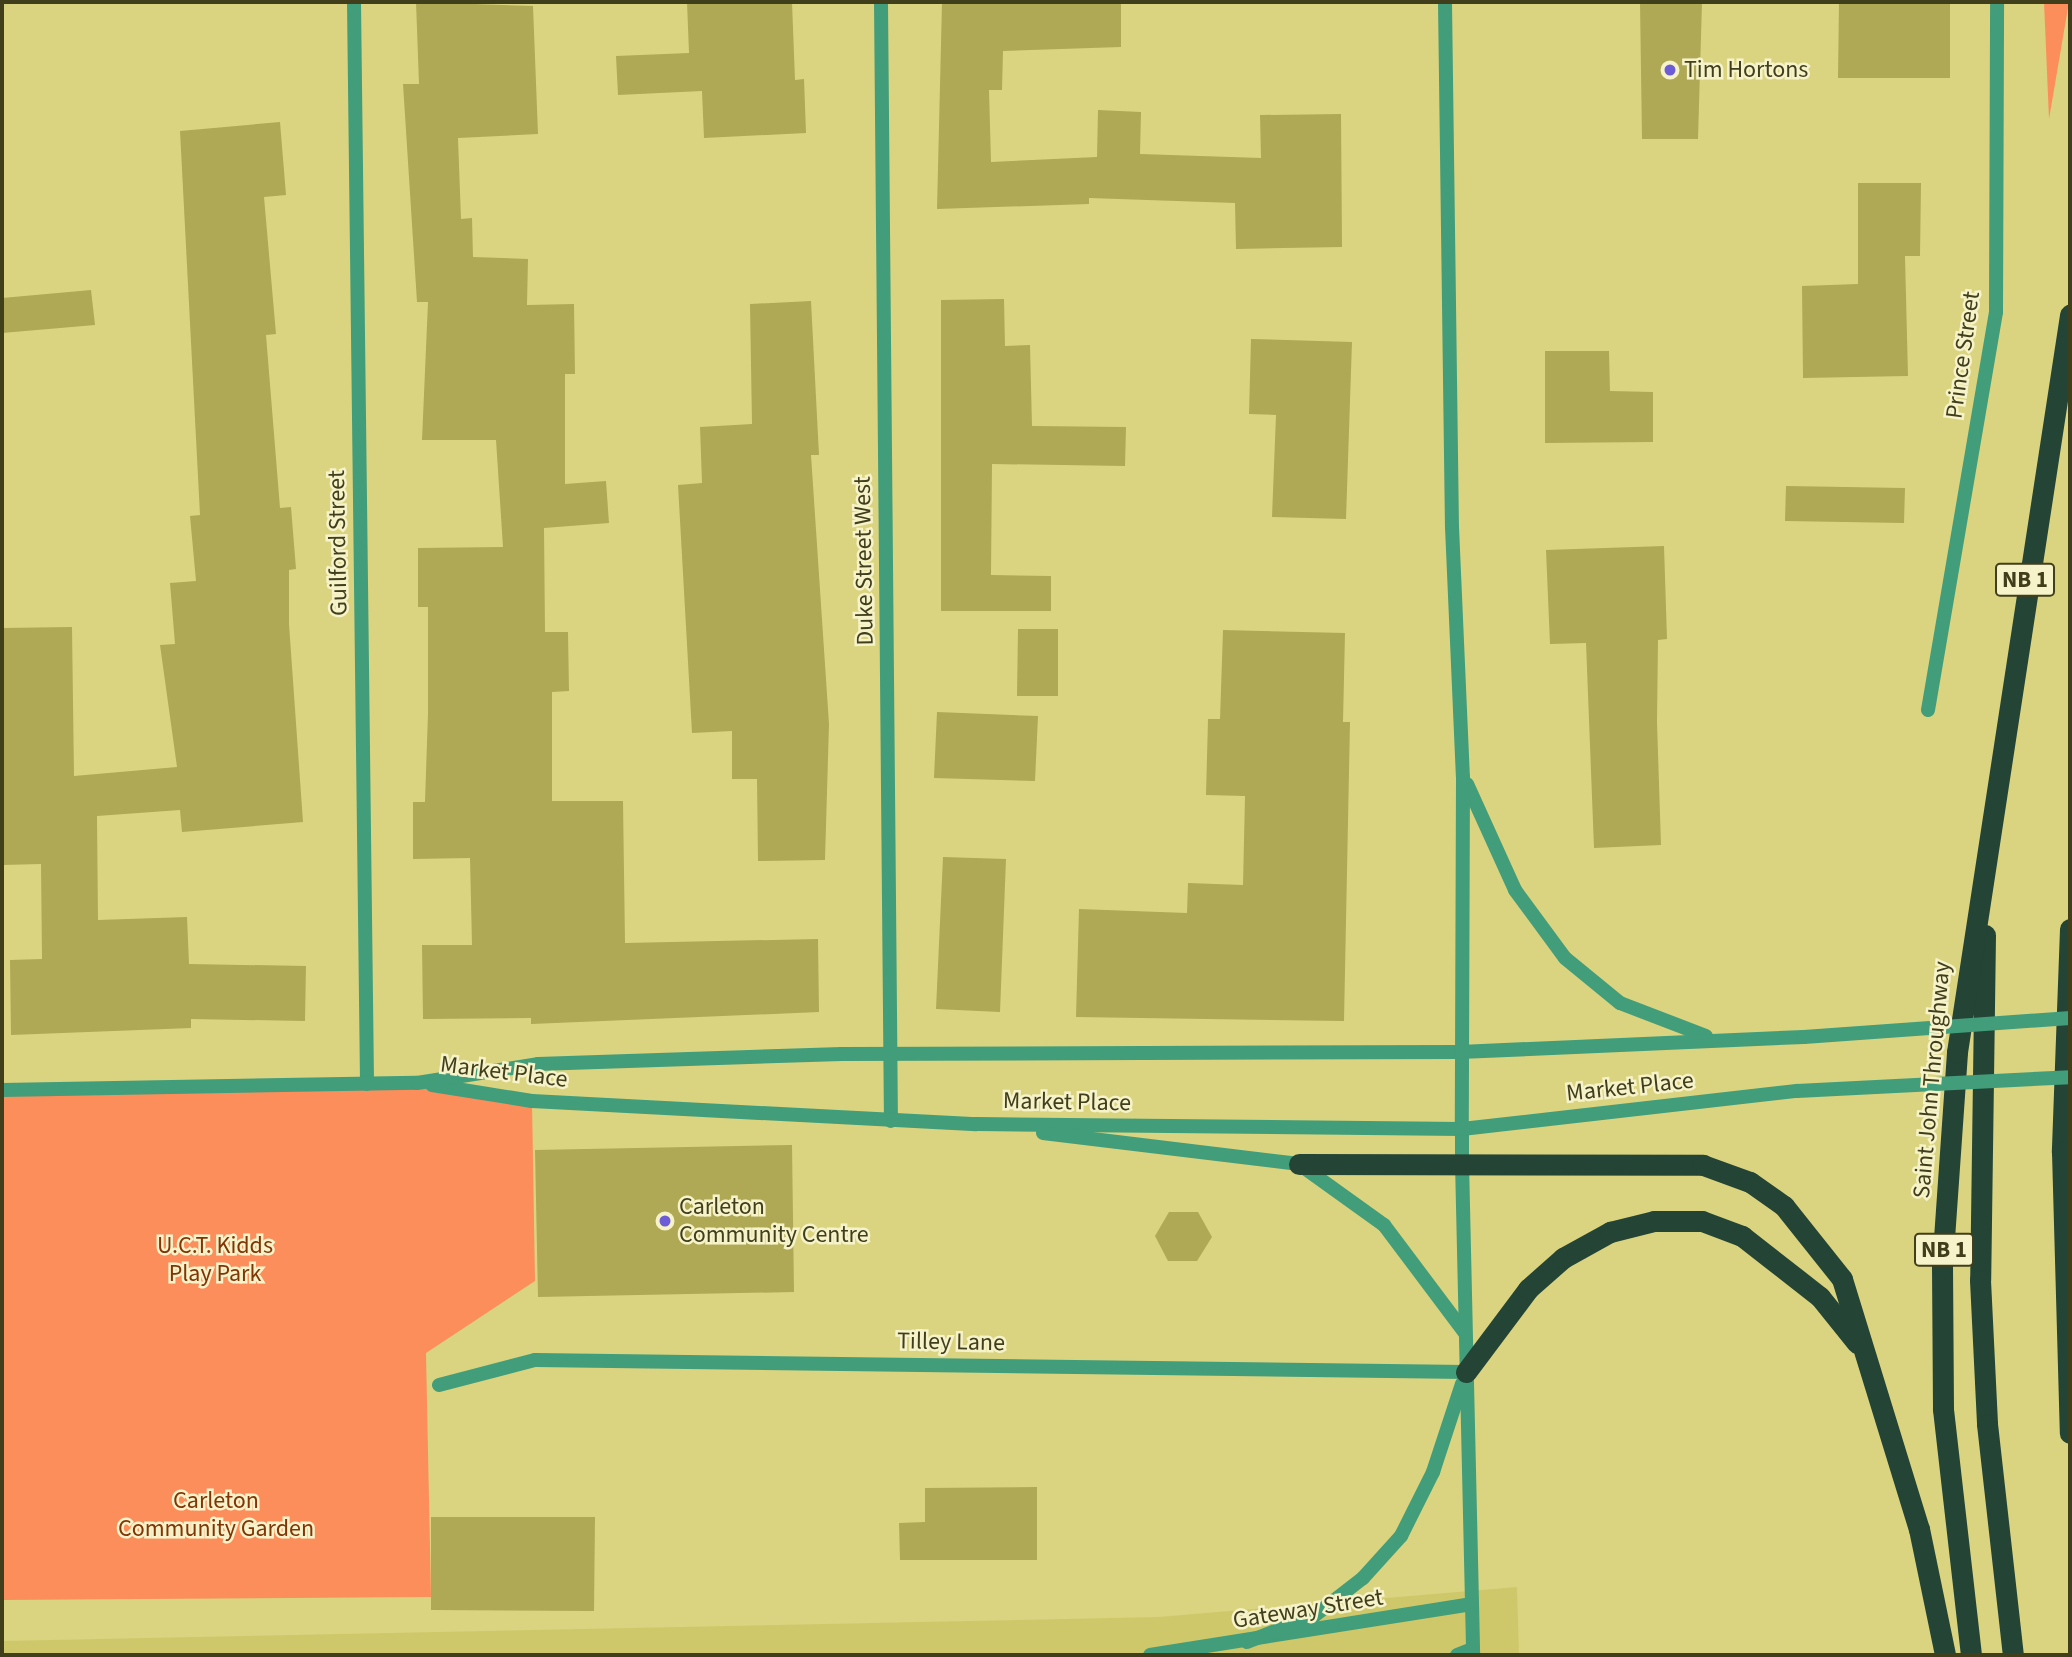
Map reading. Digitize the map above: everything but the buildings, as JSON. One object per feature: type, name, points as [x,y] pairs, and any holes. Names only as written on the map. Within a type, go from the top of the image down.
[{"type":"highway","name":"Saint John Throughway","points":[[1971,1655],[1943,1409],[1942,1267],[1957,1052],[1986,845],[2070,315]]},
{"type":"highway","name":"Saint John Throughway","points":[[1986,845],[1980,1280],[1987,1424],[2013,1655]]},
{"type":"highway","points":[[2070,929],[2062,1152],[2070,1433]]},
{"type":"highway","points":[[2062,1152],[2070,1114]]},
{"type":"highway","points":[[1299,1164],[1649,1160],[1703,1165],[1750,1182],[1817,1241],[1842,1279],[1919,1530],[1945,1655]]},
{"type":"highway","points":[[1466,1372],[1528,1289],[1563,1258],[1610,1232],[1654,1221],[1702,1221],[1742,1236],[1820,1297],[1867,1354]]},
{"type":"street","name":"Guilford Street","points":[[354,2],[367,1084]]},
{"type":"street","name":"Duke Street West","points":[[881,2],[891,1121]]},
{"type":"street","points":[[1445,2],[1452,527],[1464,777],[1460,1052],[1473,1652],[1457,1655]]},
{"type":"street","name":"Prince Street","points":[[1928,710],[1996,312],[1997,2]]},
{"type":"street","points":[[1464,777],[1515,890],[1565,958],[1632,1009],[1717,1039]]},
{"type":"street","name":"Market Place","points":[[417,1083],[538,1064],[892,1054],[1460,1052],[1804,1037],[2070,1018]]},
{"type":"street","name":"Market Place","points":[[417,1083],[532,1101],[891,1121],[1462,1129],[1797,1091],[2070,1077]]},
{"type":"street","points":[[2,1090],[417,1083]]},
{"type":"street","points":[[976,1124],[1299,1164],[1384,1224],[1465,1333]]},
{"type":"street","name":"Tilley Lane","points":[[439,1385],[535,1360],[1466,1372]]},
{"type":"street","points":[[1247,1643],[1314,1616],[1363,1578],[1401,1536],[1433,1472],[1466,1372]]},
{"type":"street","name":"Gateway Street","points":[[1150,1655],[1247,1643],[1472,1604]]},
{"type":"shaded area","points":[[1517,1587],[1519,1655],[2,1655],[2,1641],[1158,1617]]},
{"type":"green space","points":[[2044,2],[2069,2],[2049,119]]},
{"type":"green space","name":"U.C.T. Kidds Play Park","points":[[417,1083],[532,1101],[535,1281],[426,1353],[431,1597],[2,1600],[2,1090]]},
{"type":"place","name":"Tim Hortons","points":[[1670,70]]},
{"type":"place","name":"Carleton Community Centre","points":[[665,1221]]},
{"type":"park label","name":"Carleton Community Garden","points":[[216,1515]]}]
